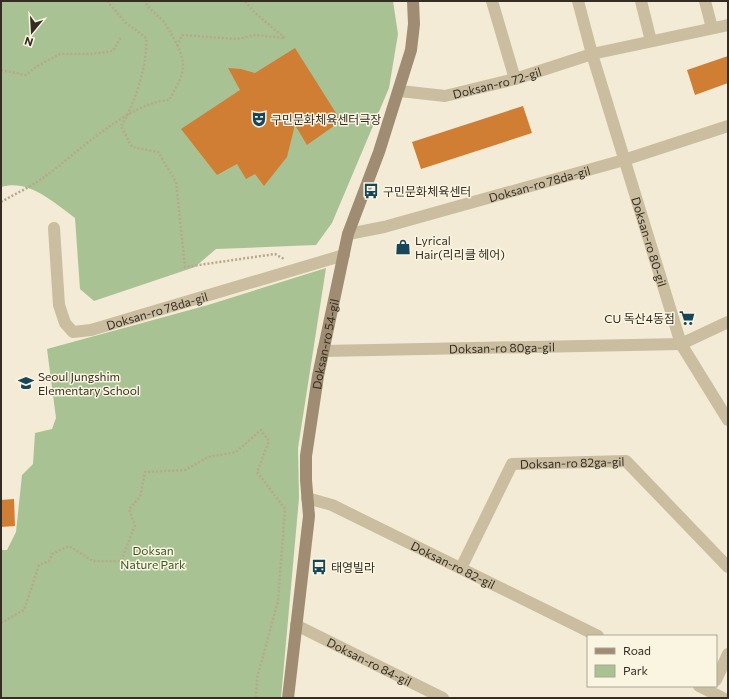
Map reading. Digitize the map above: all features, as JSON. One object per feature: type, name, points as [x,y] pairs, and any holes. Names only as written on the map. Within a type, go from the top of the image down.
[{"type":"street","name":"Doksan-ro 54-gil","points":[[288,698],[309,516],[306,456],[323,351],[348,234],[400,91],[411,50],[414,24],[413,1]]},
{"type":"street","points":[[492,1],[515,79]]},
{"type":"street","points":[[578,1],[592,54]]},
{"type":"street","points":[[641,1],[651,41]]},
{"type":"street","points":[[705,1],[712,28]]},
{"type":"street","name":"Doksan-ro 72-gil","points":[[400,91],[445,96],[515,79],[592,54],[728,25]]},
{"type":"street","name":"Doksan-ro 80-gil","points":[[592,54],[681,344],[728,420]]},
{"type":"street","name":"Doksan-ro 78da-gil","points":[[348,234],[384,227],[624,160],[728,126]]},
{"type":"street","name":"Doksan-ro 78da-gil","points":[[54,228],[59,305],[65,323],[73,332],[91,330],[344,255]]},
{"type":"street","points":[[681,344],[728,322]]},
{"type":"street","name":"Doksan-ro 80ga-gil","points":[[323,351],[681,344]]},
{"type":"street","name":"Doksan-ro 82ga-gil","points":[[461,568],[512,464],[626,461],[728,567]]},
{"type":"street","name":"Doksan-ro 82-gil","points":[[307,498],[332,505],[596,635]]},
{"type":"street","name":"Doksan-ro 84-gil","points":[[296,625],[443,698]]},
{"type":"street","points":[[717,678],[728,654]]},
{"type":"street","points":[[712,689],[723,698]]},
{"type":"path","points":[[107,1],[125,22],[146,38],[147,52],[128,116],[121,126],[132,147],[158,152],[176,182],[185,266],[275,254],[299,268]]},
{"type":"path","points":[[1,202],[42,179],[110,126],[156,100],[169,100],[179,83],[183,63],[177,46],[163,21],[147,6],[145,1]]},
{"type":"path","points":[[177,46],[182,36],[237,39],[255,35],[285,38],[255,12],[245,1]]},
{"type":"path","points":[[1,70],[26,75],[39,65],[60,54],[91,54],[113,51],[121,37]]},
{"type":"path","points":[[1,623],[24,610],[39,565],[49,561],[52,554],[68,546],[93,561],[121,561],[135,526],[130,509],[140,497],[145,472],[185,470],[208,457],[236,452],[261,430],[268,441],[257,472],[285,509],[278,601],[257,678],[256,698]]},
{"type":"green space","points":[[1,1],[393,1],[398,34],[389,88],[332,223],[316,245],[216,249],[195,267],[94,301],[80,289],[75,218],[49,199],[31,189],[11,185],[1,187]]},
{"type":"green space","name":"Doksan Nature Park","points":[[326,268],[298,448],[299,498],[281,698],[1,698],[1,550],[7,550],[16,532],[22,475],[33,464],[35,433],[52,429],[56,418],[47,349],[208,305]]},
{"type":"building","points":[[295,48],[341,121],[307,145],[295,125],[287,157],[264,186],[255,174],[246,179],[237,164],[217,175],[181,129],[240,90],[228,68],[241,69],[255,73]]},
{"type":"building","points":[[728,56],[728,83],[695,95],[687,70]]},
{"type":"building","points":[[523,106],[532,133],[421,169],[412,142]]},
{"type":"building","points":[[14,499],[15,526],[1,527],[1,500]]},
{"type":"place","name":"구민문화체육센터극장","points":[[259,119]]},
{"type":"place","name":"구민문화체육센터","points":[[371,191]]},
{"type":"place","name":"Lyrical Hair(리리클 헤어)","points":[[403,247]]},
{"type":"place","name":"CU 독산4동점","points":[[687,318]]},
{"type":"place","name":"Seoul Jungshim Elementary School","points":[[26,383]]},
{"type":"place","name":"태영빌라","points":[[319,567]]}]
